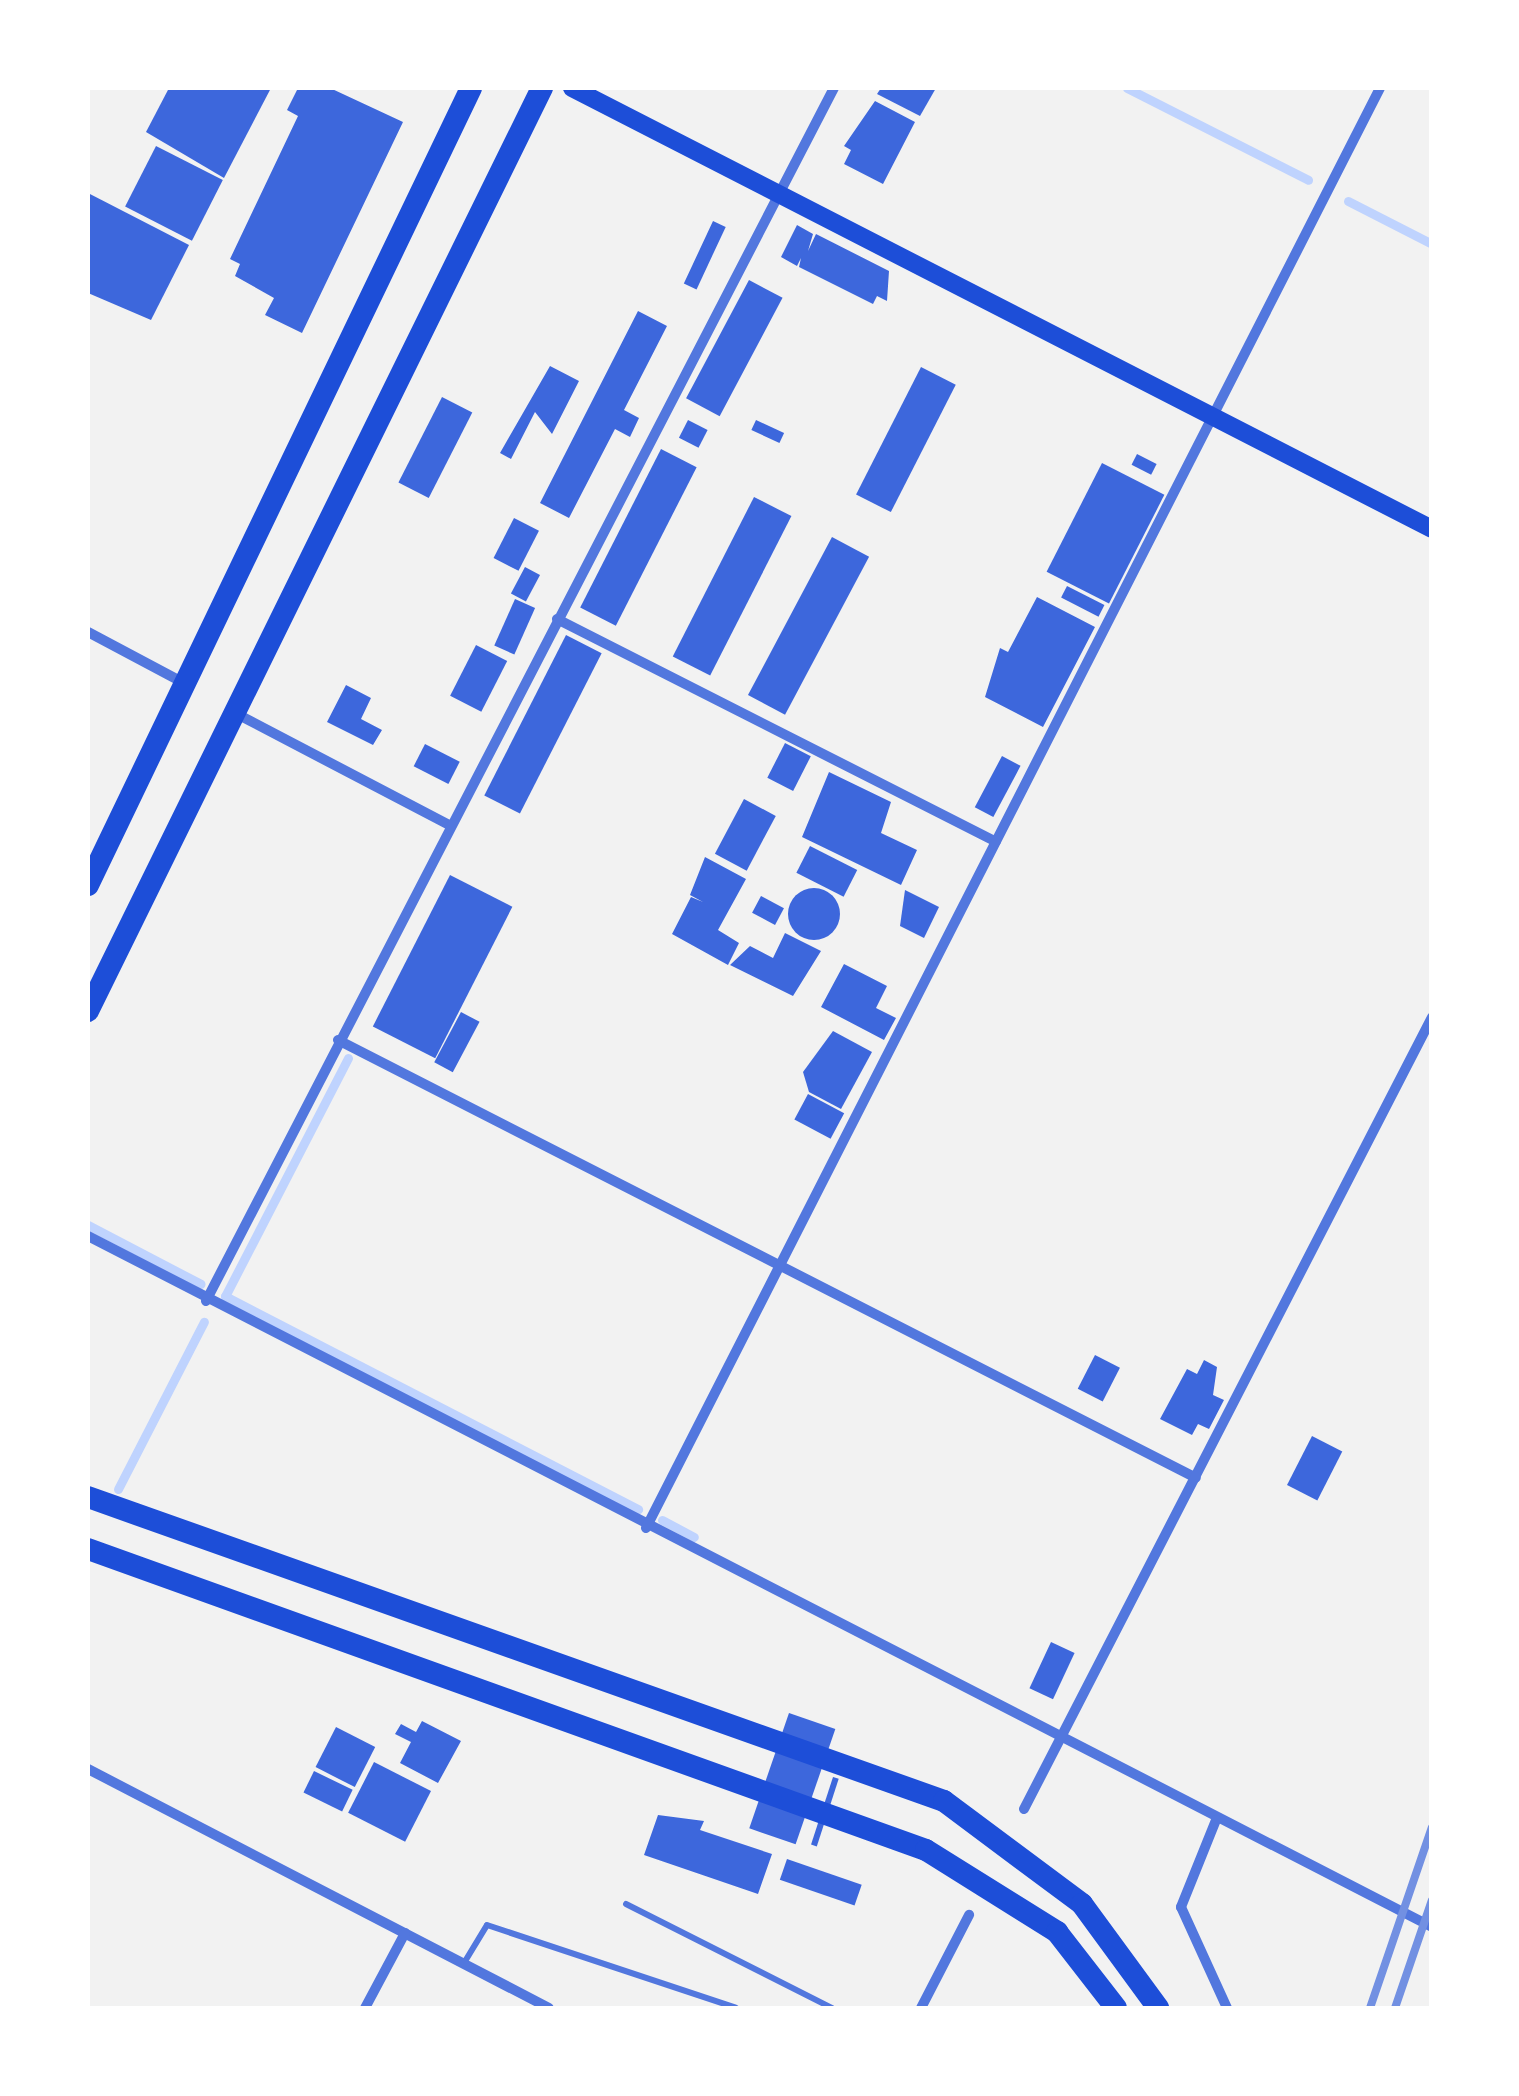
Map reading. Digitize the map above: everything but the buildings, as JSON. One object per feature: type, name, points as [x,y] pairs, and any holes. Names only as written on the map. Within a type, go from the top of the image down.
[{"type":"highway","points":[[88,886],[182,682],[471,88]]},
{"type":"highway","points":[[88,1011],[542,88]]},
{"type":"highway","points":[[88,1497],[944,1801],[1082,1904],[1158,2008]]},
{"type":"highway","points":[[88,1548],[926,1850],[1056,1932],[1116,2008]]},
{"type":"main road","points":[[572,88],[1432,529]]},
{"type":"street","points":[[206,1301],[449,825],[834,88]]},
{"type":"street","points":[[646,1528],[1380,88]]},
{"type":"street","points":[[557,619],[996,842]]},
{"type":"street","points":[[88,632],[182,682]]},
{"type":"street","points":[[234,713],[449,825]]},
{"type":"street","points":[[1024,1810],[1432,1017]]},
{"type":"street","points":[[338,1040],[1196,1478]]},
{"type":"street","points":[[88,1236],[206,1301],[1060,1741],[1432,1927]]},
{"type":"street","points":[[88,1769],[549,2008]]},
{"type":"street","points":[[1216,1820],[1182,1907],[1227,2008]]},
{"type":"street","points":[[921,2008],[969,1915]]},
{"type":"street","points":[[366,2008],[405,1933]]},
{"type":"lane","points":[[626,1904],[832,2008]]},
{"type":"lane","points":[[464,1964],[487,1925],[736,2008]]},
{"type":"waterway","points":[[1127,88],[1308,180]]},
{"type":"waterway","points":[[1348,201],[1432,244]]},
{"type":"waterway","points":[[348,1058],[225,1296],[638,1509]]},
{"type":"waterway","points":[[88,1225],[201,1284]]},
{"type":"waterway","points":[[118,1489],[204,1322]]},
{"type":"waterway","points":[[662,1520],[694,1537]]},
{"type":"railway","points":[[1370,2008],[1432,1827]]},
{"type":"railway","points":[[1395,2008],[1432,1900]]}]
